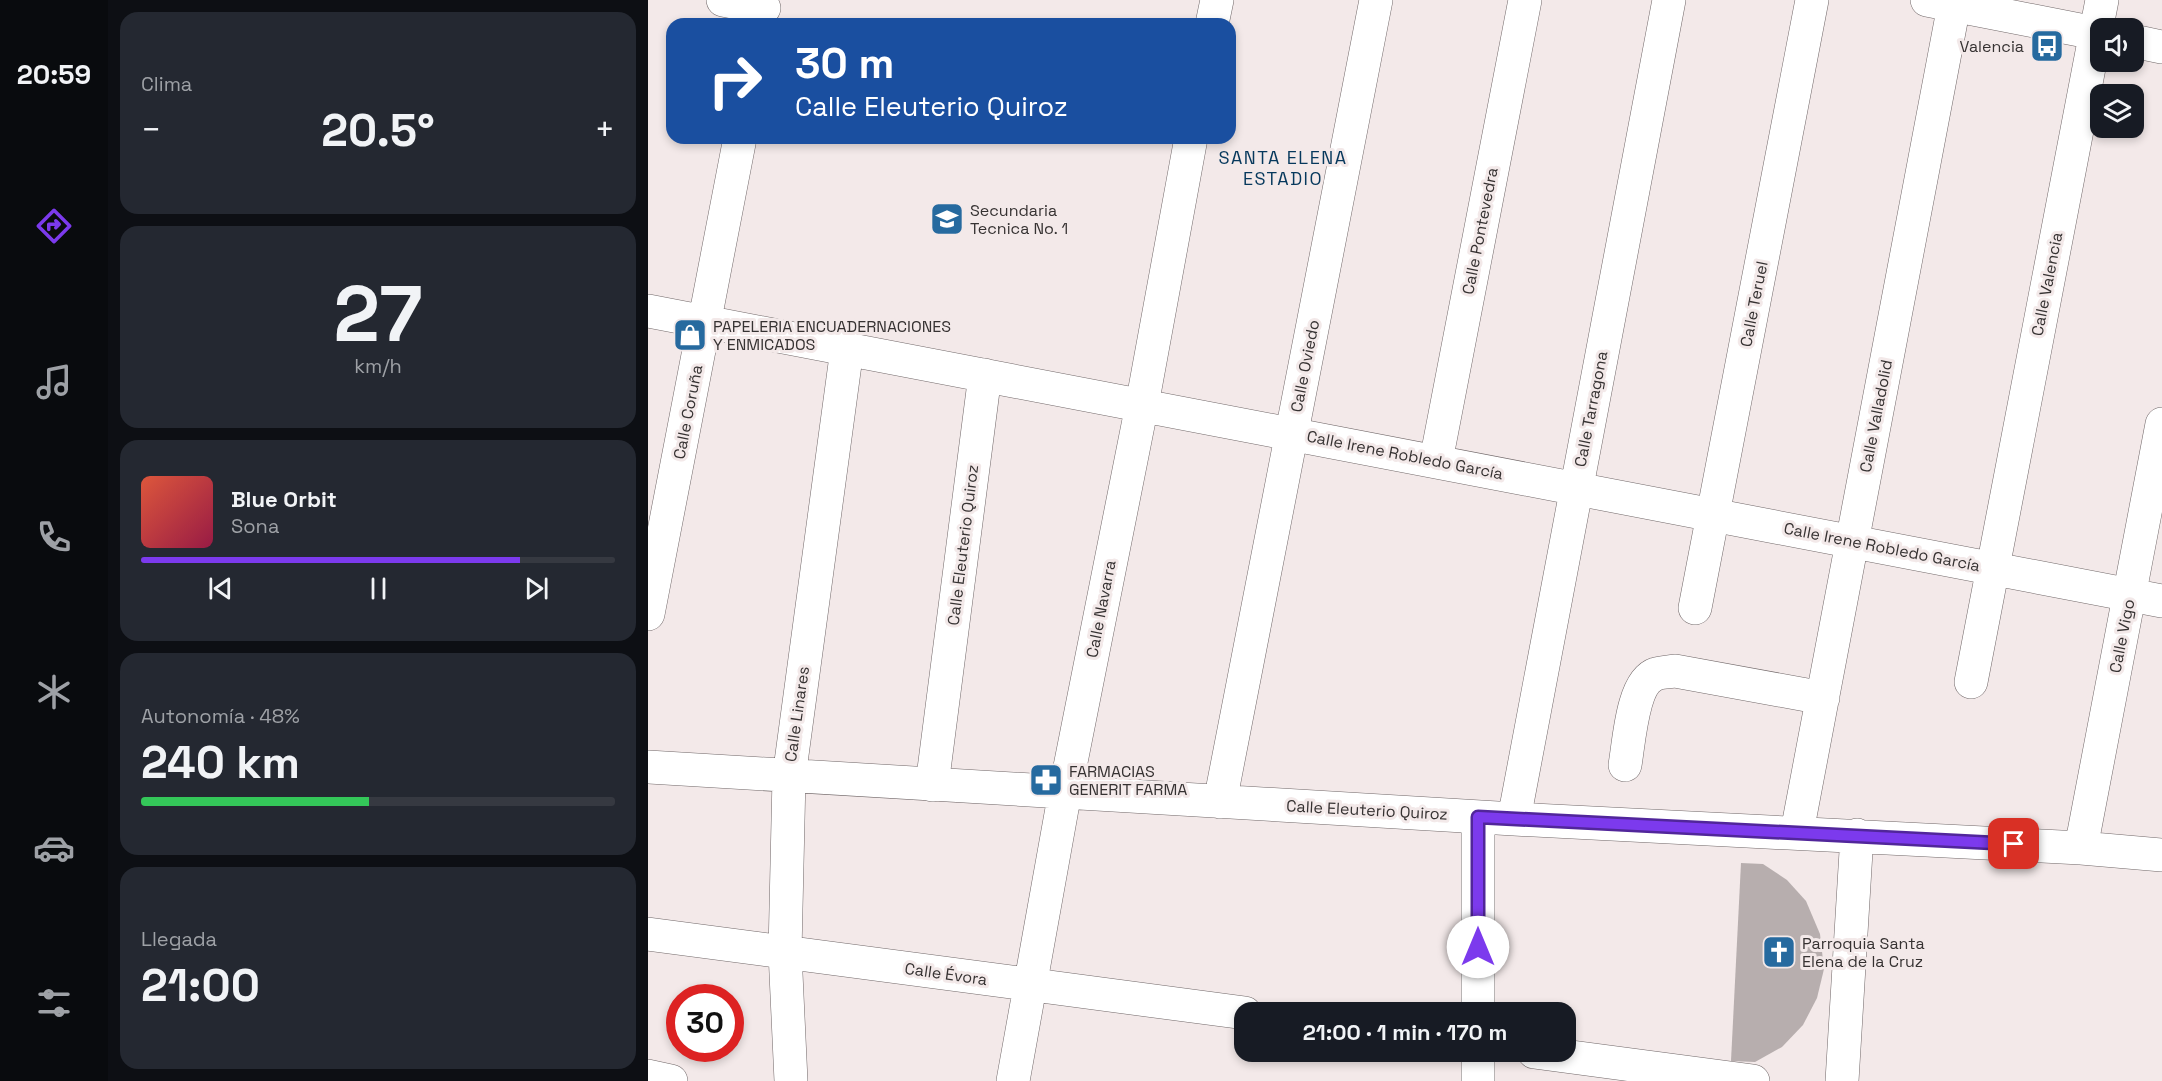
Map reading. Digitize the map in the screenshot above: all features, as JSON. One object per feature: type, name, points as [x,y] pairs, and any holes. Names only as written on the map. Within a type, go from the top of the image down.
[{"type":"street","points":[[723,0],[763,11]]},
{"type":"street","points":[[1213,18],[1217,0]]},
{"type":"street","name":"Calle Oviedo","points":[[1220,802],[1376,0]]},
{"type":"street","name":"Calle Pontevedra","points":[[1436,461],[1525,0]]},
{"type":"street","name":"Calle Tarragona","points":[[1514,819],[1669,0]]},
{"type":"street","name":"Calle Teruel","points":[[1695,608],[1812,0]]},
{"type":"street","name":"Calle Valencia","points":[[2100,18],[2102,0]]},
{"type":"street","points":[[1946,2],[2090,32]]},
{"type":"street","name":"Calle Valladolid","points":[[1797,832],[1852,541],[1946,2]]},
{"type":"street","points":[[2144,43],[2162,47]]},
{"type":"street","name":"Calle Valencia","points":[[1971,682],[2090,72]]},
{"type":"street","name":"Calle Coruña","points":[[648,614],[739,144]]},
{"type":"street","name":"Calle Navarra","points":[[1013,1081],[1065,792],[1142,405],[1190,144]]},
{"type":"street","name":"Calle Irene Robledo García","points":[[648,311],[2162,601]]},
{"type":"street","name":"Calle Linares","points":[[791,1081],[786,952],[789,777],[847,349]]},
{"type":"street","name":"Calle Eleuterio Quiroz","points":[[932,785],[985,375]]},
{"type":"street","name":"Calle Vigo","points":[[2081,848],[2162,424]]},
{"type":"street","points":[[1625,765],[1635,705],[1641,686],[1654,674],[1674,671],[1823,698]]},
{"type":"street","name":"Calle Eleuterio Quiroz","points":[[648,766],[789,777],[1514,819],[1857,835],[2162,855]]},
{"type":"street","points":[[1478,817],[1478,1002]]},
{"type":"street","points":[[1842,1081],[1857,835]]},
{"type":"street","name":"Calle Évora","points":[[648,934],[1234,1012]]},
{"type":"street","points":[[1576,1058],[1754,1081]]},
{"type":"street","points":[[1478,1062],[1478,1081]]},
{"type":"street","points":[[648,1076],[671,1081]]},
{"type":"building","name":"Parroquia Santa Elena de la Cruz","points":[[1741,863],[1763,864],[1787,880],[1806,901],[1820,934],[1824,969],[1817,998],[1803,1025],[1782,1047],[1755,1062],[1731,1061]]},
{"type":"place","name":"Valencia","points":[[2047,46]]},
{"type":"place","name":"Secundaria Tecnica No. 1","points":[[947,219]]},
{"type":"place","name":"PAPELERIA ENCUADERNACIONES Y ENMICADOS","points":[[690,335]]},
{"type":"place","name":"FARMACIAS GENERIT FARMA","points":[[1046,780]]},
{"type":"place","name":"Parroquia Santa Elena de la Cruz","points":[[1779,952]]},
{"type":"district","name":"SANTA ELENA ESTADIO","points":[[1283,167]]},
{"type":"route","points":[[1478,947],[1478,817],[2014,844]]}]
